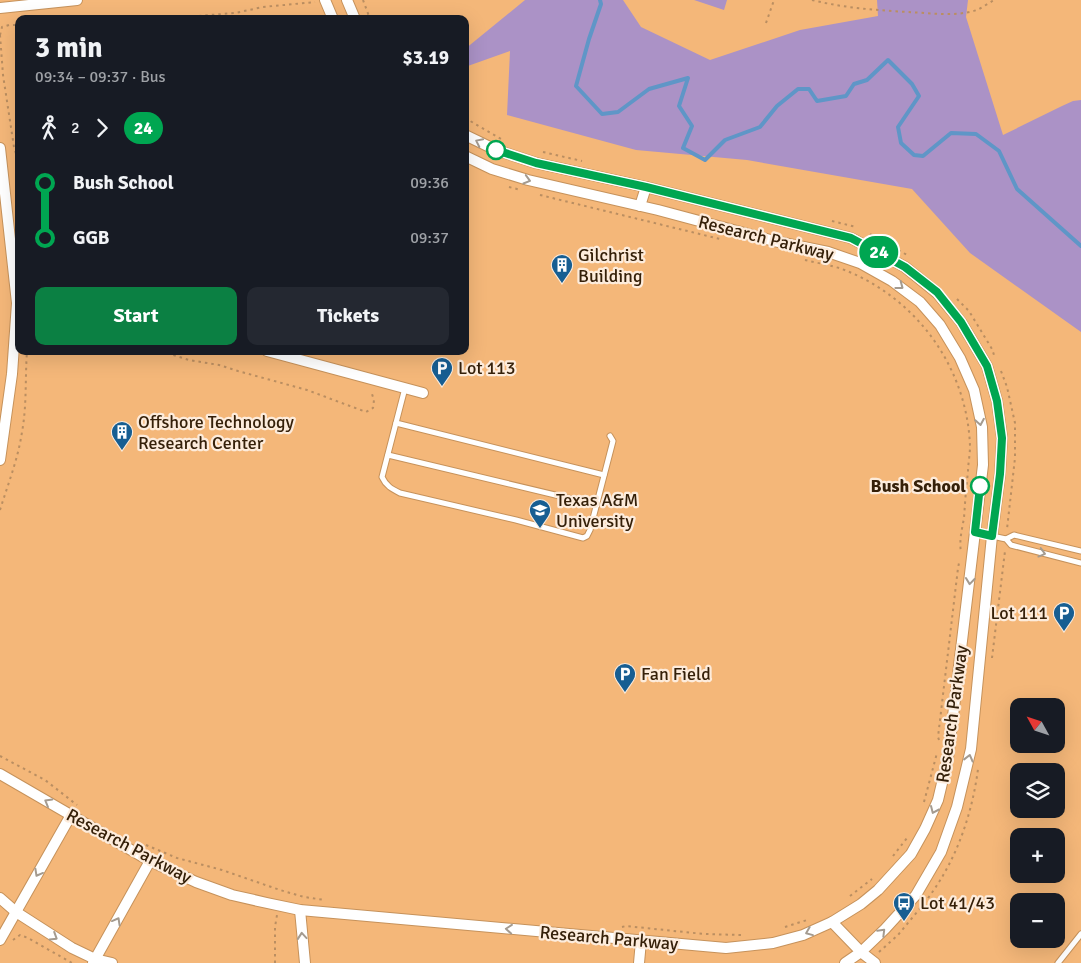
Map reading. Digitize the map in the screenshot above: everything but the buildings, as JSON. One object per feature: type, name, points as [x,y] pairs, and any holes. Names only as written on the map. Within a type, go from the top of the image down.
[{"type":"street","points":[[0,8],[77,0]]},
{"type":"street","points":[[347,0],[353,15]]},
{"type":"street","points":[[320,1],[330,15]]},
{"type":"street","name":"Research Parkway","points":[[469,137],[496,150],[536,163],[646,187],[851,238],[905,267],[937,292],[961,322],[987,366],[997,401],[1002,447],[971,749],[957,806],[941,852],[916,895],[861,952],[845,963]]},
{"type":"street","points":[[0,148],[15,277]]},
{"type":"street","name":"Research Parkway","points":[[0,774],[150,861],[196,882],[232,895],[300,910],[726,948],[773,943],[803,934],[832,922],[861,904],[878,890],[911,854],[926,829],[938,800],[948,758],[983,465],[982,427],[974,390],[960,358],[940,325],[920,302],[892,281],[852,260],[828,252],[774,242],[658,210],[528,180],[469,158]]},
{"type":"street","points":[[640,206],[646,187]]},
{"type":"street","points":[[0,460],[15,338]]},
{"type":"street","points":[[282,355],[423,393]]},
{"type":"street","points":[[975,532],[992,536]]},
{"type":"street","points":[[2,938],[71,815]]},
{"type":"street","points":[[94,961],[150,861]]},
{"type":"street","points":[[0,898],[16,912],[94,961],[112,963]]},
{"type":"street","points":[[300,910],[305,963]]},
{"type":"street","points":[[832,922],[872,961]]},
{"type":"street","points":[[640,940],[640,963]]},
{"type":"lane","points":[[405,388],[382,477],[389,488],[583,538],[587,536],[590,530],[597,505],[613,441],[610,436]]},
{"type":"lane","points":[[396,424],[604,475]]},
{"type":"lane","points":[[388,455],[597,505]]},
{"type":"lane","points":[[1006,539],[1014,535],[1081,551]]},
{"type":"lane","points":[[992,536],[1006,539],[1011,545],[1081,563]]},
{"type":"lane","points":[[1058,963],[1081,934]]},
{"type":"path","points":[[363,0],[369,15]]},
{"type":"path","points":[[766,22],[774,0]]},
{"type":"path","points":[[812,0],[835,6],[939,14],[964,13],[978,9],[994,0]]},
{"type":"path","points":[[210,15],[320,1]]},
{"type":"path","points":[[15,25],[8,24],[2,28],[0,35],[3,75],[15,150]]},
{"type":"path","points":[[469,120],[507,142]]},
{"type":"path","points":[[542,152],[588,162]]},
{"type":"path","points":[[505,185],[524,191]]},
{"type":"path","points":[[533,194],[726,240]]},
{"type":"path","points":[[825,219],[854,226],[862,230]]},
{"type":"path","points":[[870,234],[910,257]]},
{"type":"path","points":[[803,259],[841,269],[895,299],[930,333],[946,359],[963,403],[970,447],[960,546],[962,556]]},
{"type":"path","points":[[956,298],[968,311],[995,356]]},
{"type":"path","points":[[0,510],[17,461],[26,398],[27,355]]},
{"type":"path","points":[[173,355],[189,360],[219,365],[307,390],[366,412],[373,408],[374,400],[371,392],[374,380]]},
{"type":"path","points":[[991,666],[1015,458],[1016,423],[1007,387],[998,364]]},
{"type":"path","points":[[939,742],[941,707],[960,562]]},
{"type":"path","points":[[922,809],[935,756],[938,751]]},
{"type":"path","points":[[0,756],[45,780],[77,805]]},
{"type":"path","points":[[872,961],[919,910],[938,885],[950,864],[967,821],[979,766]]},
{"type":"path","points":[[892,857],[910,833]]},
{"type":"path","points":[[142,844],[177,858],[222,870],[280,890],[304,897],[330,901]]},
{"type":"path","points":[[844,901],[877,876]]},
{"type":"path","points":[[275,963],[278,906]]},
{"type":"path","points":[[782,928],[811,919]]},
{"type":"path","points":[[620,927],[748,936]]},
{"type":"path","points":[[2,938],[12,940],[20,935],[72,963]]},
{"type":"shaded area","name":"Texas A&M University","points":[[0,0],[1081,0],[1081,963],[0,963]]},
{"type":"shaded area","points":[[525,0],[623,0],[641,27],[710,60],[800,30],[878,16],[877,0],[968,0],[966,17],[1003,135],[1073,101],[1081,100],[1081,332],[970,253],[912,189],[747,160],[636,150],[507,115],[510,51],[469,66],[469,46]]},
{"type":"shaded area","points":[[694,0],[727,0],[724,10]]},
{"type":"waterway","points":[[600,0],[601,4],[576,86],[602,114],[618,112],[649,89],[688,78],[679,106],[692,126],[683,148],[705,160],[725,140],[760,127],[777,106],[798,89],[809,89],[817,101],[846,96],[854,84],[867,80],[888,60],[912,84],[919,96],[898,127],[901,143],[914,155],[923,156],[951,133],[976,134],[999,151],[1017,189],[1081,246]]},
{"type":"bus line","name":"24","points":[[496,150],[536,163],[646,187],[851,238],[905,267],[937,292],[961,322],[987,366],[997,401],[1002,438],[1000,474],[992,536],[975,532],[980,486]]},
{"type":"place","name":"Gilchrist Building","points":[[562,284]]},
{"type":"place","name":"Lot 113","points":[[442,387]]},
{"type":"place","name":"Offshore Technology Research Center","points":[[122,451]]},
{"type":"place","name":"Bush School","points":[[980,486]]},
{"type":"place","name":"Texas A&M University","points":[[540,529]]},
{"type":"place","name":"Lot 111","points":[[1064,632]]},
{"type":"place","name":"Fan Field","points":[[625,693]]},
{"type":"place","name":"Lot 41/43","points":[[904,922]]}]
